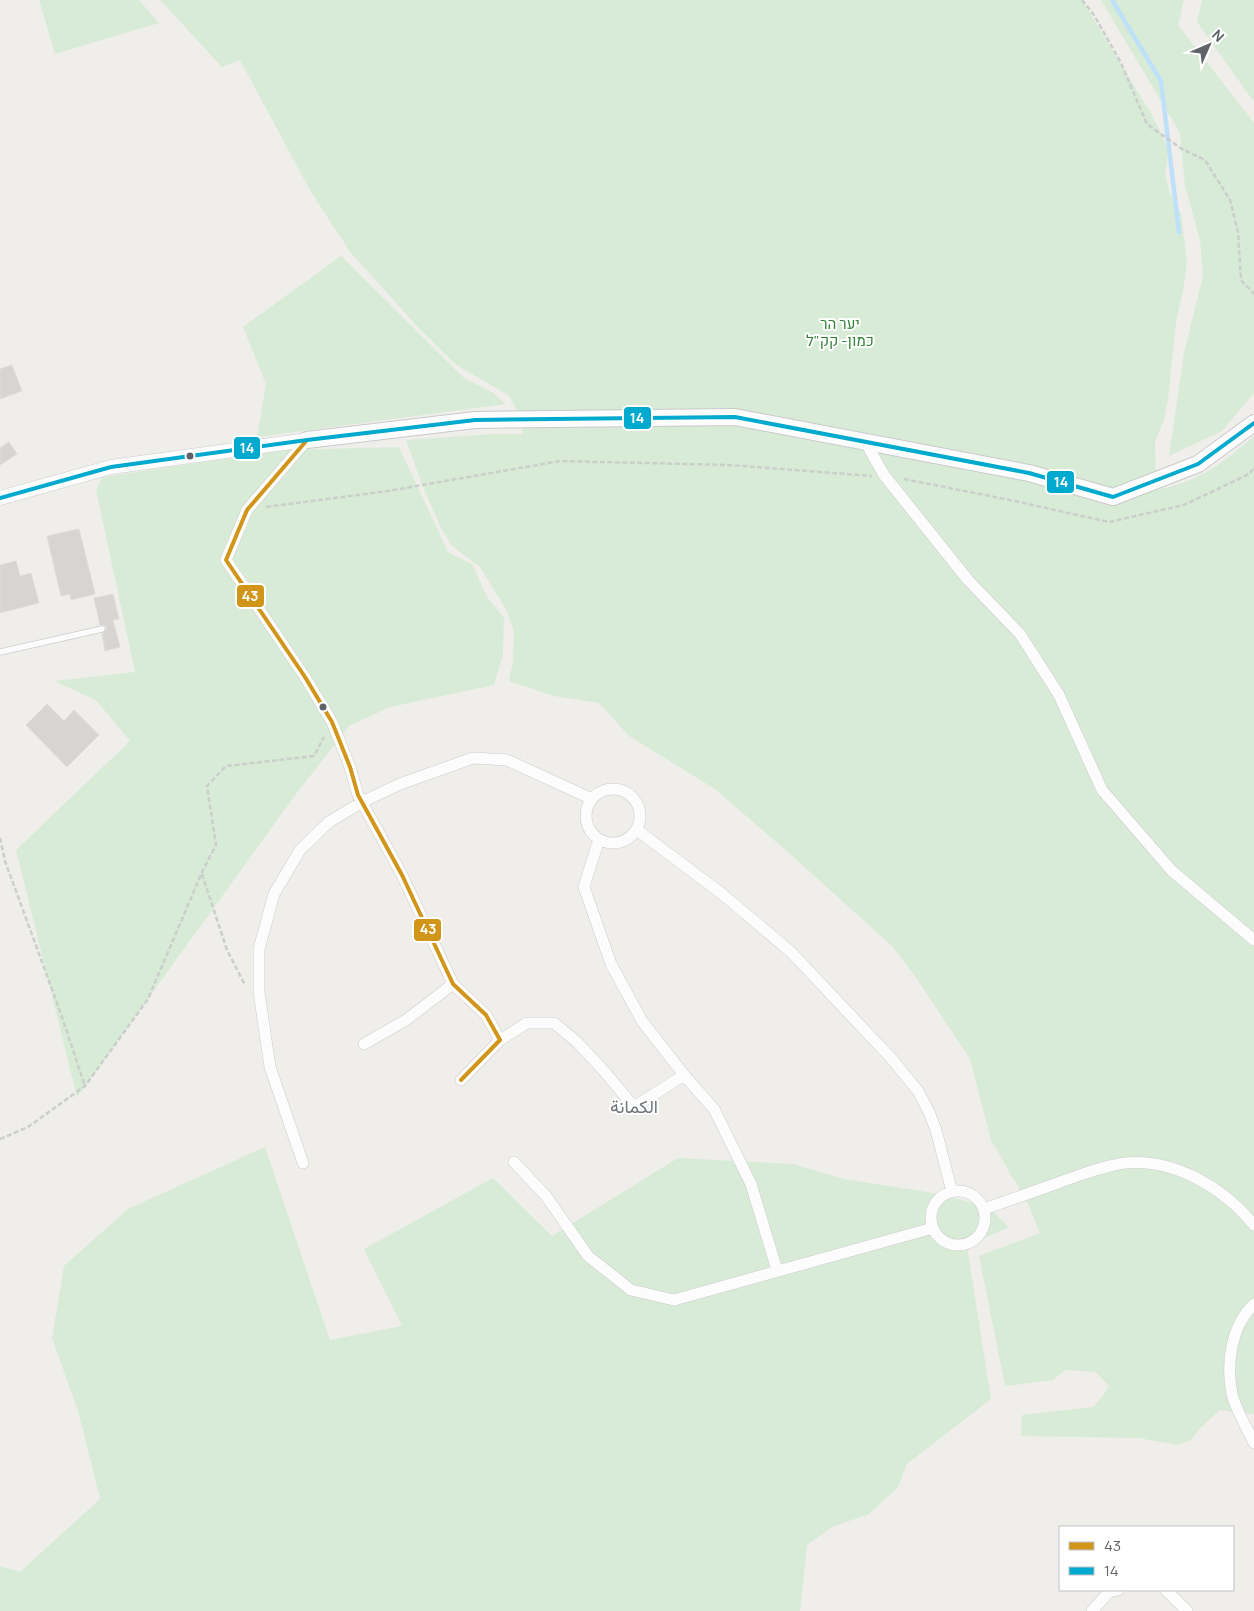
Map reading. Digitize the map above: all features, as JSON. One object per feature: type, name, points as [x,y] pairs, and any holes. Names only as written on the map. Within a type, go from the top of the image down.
[{"type":"main road","points":[[307,440],[475,420],[735,417],[1029,473],[1113,497],[1198,464],[1252,427]]},
{"type":"street","points":[[0,498],[111,467],[307,440]]},
{"type":"street","points":[[307,440],[247,510],[226,560],[305,677],[332,722],[350,767],[358,795],[402,875],[453,984],[486,1015],[500,1040]]},
{"type":"street","points":[[866,442],[884,475],[968,580],[1020,634],[1059,695],[1102,790],[1172,871],[1254,940]]},
{"type":"street","points":[[303,1163],[270,1067],[259,992],[259,949],[274,894],[300,850],[329,822],[362,802],[400,784],[473,758],[507,760],[592,799]]},
{"type":"street","points":[[607,789],[625,791],[638,803],[641,812],[641,820],[637,830],[625,841],[608,843],[599,839],[588,826],[586,816],[587,808],[592,799],[598,793],[607,789]]},
{"type":"street","points":[[637,830],[721,894],[791,952],[892,1058],[918,1091],[929,1112],[936,1130],[952,1192]]},
{"type":"street","points":[[599,839],[584,887],[611,964],[642,1021],[684,1075],[714,1109],[751,1184],[777,1270]]},
{"type":"street","points":[[364,1044],[406,1020],[453,984]]},
{"type":"street","points":[[461,1080],[500,1040],[527,1023],[554,1023],[577,1042],[634,1107],[684,1075]]},
{"type":"street","points":[[514,1162],[546,1196],[588,1256],[631,1290],[674,1300],[933,1228]]},
{"type":"street","points":[[984,1209],[1100,1168],[1126,1163],[1144,1164],[1167,1168],[1193,1176],[1212,1187],[1232,1203],[1254,1225]]},
{"type":"street","points":[[961,1191],[970,1193],[977,1198],[984,1209],[985,1223],[983,1231],[978,1238],[970,1243],[961,1246],[944,1242],[937,1236],[933,1228],[932,1210],[936,1202],[943,1195],[961,1191]]},
{"type":"street","points":[[1254,1304],[1240,1324],[1234,1341],[1229,1367],[1232,1396],[1254,1443]]},
{"type":"street","points":[[1092,1611],[1109,1592],[1114,1591]]},
{"type":"street","points":[[1167,1591],[1187,1611]]},
{"type":"lane","points":[[0,652],[102,629]]},
{"type":"path","points":[[1082,0],[1094,16],[1121,63],[1147,124],[1182,149],[1205,160],[1230,200],[1238,232],[1241,280],[1254,294]]},
{"type":"path","points":[[247,510],[388,491],[560,461],[730,465],[870,476],[884,475],[1108,522],[1184,504],[1249,474],[1254,468]]},
{"type":"path","points":[[0,1139],[28,1127],[84,1086],[148,999],[202,872],[216,846],[207,786],[226,766],[314,756],[332,722]]},
{"type":"path","points":[[0,838],[5,861],[62,1014],[84,1086]]},
{"type":"path","points":[[202,872],[227,950],[249,992]]},
{"type":"green space","points":[[39,0],[139,0],[159,23],[55,54]]},
{"type":"green space","name":"יער הר כמון- קק\"ל","points":[[160,0],[1082,0],[1153,117],[1169,150],[1165,175],[1170,193],[1181,214],[1187,262],[1176,322],[1168,400],[1164,420],[1155,441],[1156,490],[1185,482],[1210,470],[1254,436],[1254,1414],[1220,1410],[1200,1428],[1191,1440],[1177,1445],[1139,1438],[1021,1436],[1022,1415],[1093,1407],[1109,1386],[1096,1372],[1065,1370],[1053,1380],[1005,1386],[979,1256],[1040,1233],[1028,1204],[991,1140],[970,1059],[917,979],[893,947],[715,789],[629,736],[599,703],[554,696],[509,681],[513,661],[514,632],[507,611],[480,567],[451,545],[440,526],[422,484],[406,440],[493,434],[523,434],[515,406],[508,395],[455,364],[417,326],[351,253],[311,192],[240,60],[222,67]]},
{"type":"green space","points":[[1101,0],[1184,0],[1178,25],[1254,123],[1254,393],[1222,431],[1169,456],[1184,353],[1203,276],[1200,240],[1185,186],[1180,133]]},
{"type":"green space","points":[[1202,0],[1254,0],[1254,102],[1197,22]]},
{"type":"green space","points":[[341,256],[464,378],[492,392],[506,404],[257,437],[266,384],[243,327]]},
{"type":"green space","points":[[399,447],[448,552],[472,564],[487,597],[504,618],[503,655],[494,685],[390,707],[349,726],[293,798],[77,1097],[16,850],[130,741],[96,700],[54,681],[135,672],[96,490],[103,477],[287,450]]},
{"type":"green space","points":[[265,1147],[330,1340],[402,1326],[364,1249],[493,1178],[552,1236],[678,1158],[793,1164],[844,1179],[934,1193],[988,1207],[1009,1227],[967,1246],[991,1399],[907,1464],[898,1487],[869,1514],[832,1527],[807,1545],[800,1611],[0,1611],[0,1566],[20,1572],[100,1499],[78,1411],[52,1338],[64,1266],[128,1209]]},
{"type":"building","points":[[12,365],[22,391],[0,399],[0,369]]},
{"type":"building","points":[[9,442],[17,454],[0,465],[0,448]]},
{"type":"building","points":[[79,529],[95,594],[71,600],[70,594],[61,596],[47,536]]},
{"type":"building","points":[[16,561],[20,576],[31,573],[39,603],[0,613],[0,565]]},
{"type":"building","points":[[113,594],[119,619],[113,620],[120,647],[105,651],[102,634],[107,628],[104,625],[100,625],[94,598]]},
{"type":"building","points":[[47,704],[64,721],[74,710],[99,735],[67,767],[26,725]]},
{"type":"waterway","points":[[1112,0],[1161,81],[1179,232]]},
{"type":"transit line","name":"14","points":[[0,498],[111,467],[307,440],[475,420],[735,417],[1029,473],[1113,497],[1198,464],[1254,423]]},
{"type":"transit line","name":"43","points":[[307,440],[247,510],[226,560],[305,677],[332,722],[350,767],[358,795],[402,875],[453,984],[486,1015],[500,1040],[461,1080]]},
{"type":"district","name":"الكمانة","points":[[634,1107]]}]
